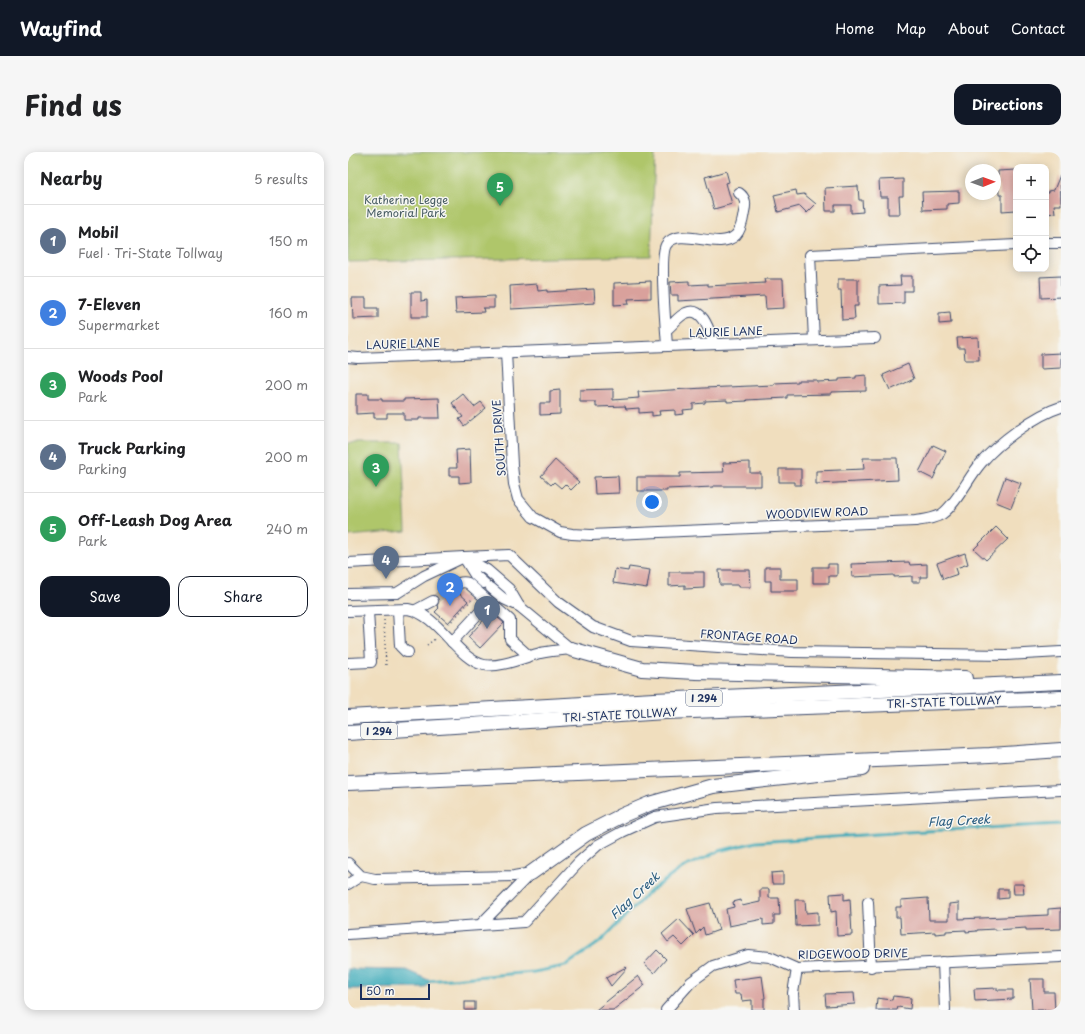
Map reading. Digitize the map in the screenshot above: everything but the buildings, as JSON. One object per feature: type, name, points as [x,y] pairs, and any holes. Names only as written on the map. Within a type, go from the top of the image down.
[{"type":"highway","points":[[571,649],[642,669],[696,672],[1061,682]]},
{"type":"highway","name":"TRI-STATE TOLLWAY","points":[[348,716],[654,700],[1061,682]]},
{"type":"highway","name":"TRI-STATE TOLLWAY","points":[[348,733],[665,712],[1061,698]]},
{"type":"highway","points":[[348,783],[990,755],[1061,750]]},
{"type":"highway","points":[[531,873],[586,834],[623,815],[649,804],[713,786],[990,755]]},
{"type":"street","points":[[668,346],[663,271],[665,247],[674,238],[720,241],[730,239],[735,236],[740,226],[746,205],[744,197],[739,193]]},
{"type":"street","points":[[1049,243],[1061,243]]},
{"type":"street","points":[[814,340],[810,254],[1013,245]]},
{"type":"street","points":[[666,330],[686,313],[696,312],[701,315],[714,344]]},
{"type":"street","name":"LAURIE LANE","points":[[348,357],[358,358],[875,338]]},
{"type":"street","name":"SOUTH DRIVE","points":[[506,352],[514,484],[518,499],[533,517]]},
{"type":"street","name":"WOODVIEW ROAD","points":[[533,517],[560,532],[591,535],[915,521],[928,519],[941,515],[954,501],[968,479],[982,462],[1002,443],[1035,419],[1061,408]]},
{"type":"street","name":"FRONTAGE ROAD","points":[[348,563],[509,555],[558,602],[593,627],[631,641],[792,652],[1006,655],[1061,652]]},
{"type":"street","points":[[464,557],[475,575],[504,599],[519,606],[571,649]]},
{"type":"street","points":[[348,594],[397,593],[424,576],[464,557]]},
{"type":"street","points":[[464,557],[487,570],[509,589],[519,606]]},
{"type":"street","points":[[448,590],[459,583],[468,583],[510,620],[510,639],[529,656]]},
{"type":"street","points":[[348,611],[416,610],[432,601]]},
{"type":"street","points":[[452,642],[489,602]]},
{"type":"street","points":[[398,610],[400,646],[408,652]]},
{"type":"street","points":[[416,610],[476,663],[493,666],[542,652],[571,649]]},
{"type":"street","points":[[348,663],[371,662],[368,611]]},
{"type":"street","points":[[348,934],[524,922],[579,862],[598,845],[655,817],[717,808],[1061,790]]},
{"type":"street","points":[[348,863],[361,876],[375,879],[514,876],[531,873]]},
{"type":"street","points":[[480,925],[531,873]]},
{"type":"street","points":[[348,884],[361,876]]},
{"type":"street","points":[[868,902],[871,967]]},
{"type":"street","name":"RIDGEWOOD DRIVE","points":[[666,1010],[691,982],[713,966],[748,955],[770,957],[797,969],[1061,958]]},
{"type":"street","points":[[943,962],[945,1010]]},
{"type":"street","points":[[794,1010],[793,994],[797,969]]},
{"type":"path","points":[[448,625],[472,599]]},
{"type":"path","points":[[384,614],[386,667]]},
{"type":"path","points":[[427,645],[434,640]]},
{"type":"green space","name":"Katherine Legge Memorial Park","points":[[348,152],[655,152],[651,256],[348,262]]},
{"type":"green space","points":[[348,443],[402,443],[406,531],[348,536]]},
{"type":"water","points":[[348,969],[406,970],[431,981],[425,988],[348,989]]},
{"type":"waterway","name":"Flag Creek","points":[[427,981],[534,972],[565,966],[600,942],[649,892],[682,868],[719,851],[756,842],[1061,824]]},
{"type":"tunnel","points":[[433,601],[448,590]]},
{"type":"place","name":"Off-Leash Dog Area","points":[[500,206]]},
{"type":"place","name":"Woods Pool","points":[[376,487]]},
{"type":"place","name":"Truck Parking","points":[[386,579]]},
{"type":"place","name":"7-Eleven","points":[[450,606]]},
{"type":"place","name":"Mobil","points":[[487,629]]}]
